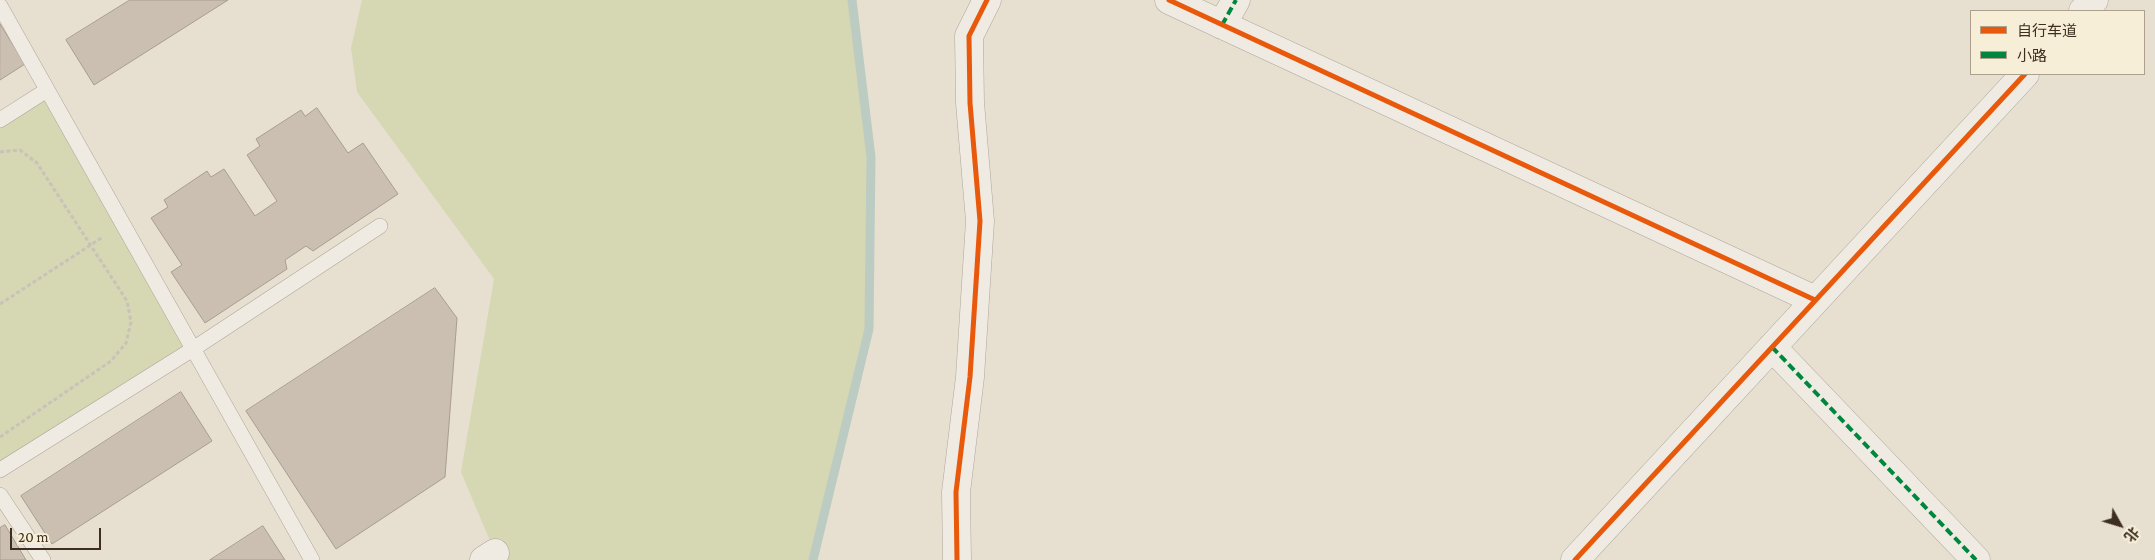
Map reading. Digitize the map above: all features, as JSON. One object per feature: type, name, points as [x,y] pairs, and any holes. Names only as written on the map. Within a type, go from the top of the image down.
[{"type":"street","points":[[957,560],[956,492],[970,377],[980,221],[970,103],[969,36],[987,0]]},
{"type":"street","points":[[1169,0],[1815,300]]},
{"type":"street","points":[[1222,25],[1236,0]]},
{"type":"street","points":[[2084,10],[2094,0]]},
{"type":"street","points":[[1575,560],[2024,75]]},
{"type":"street","points":[[1772,347],[1976,560]]},
{"type":"lane","points":[[0,6],[312,560]]},
{"type":"lane","points":[[0,120],[47,90]]},
{"type":"lane","points":[[0,470],[193,349],[380,226]]},
{"type":"lane","points":[[0,495],[43,560]]},
{"type":"path","points":[[0,152],[20,150],[36,163],[127,301],[132,322],[126,343],[111,361],[0,437]]},
{"type":"path","points":[[0,304],[123,224]]},
{"type":"green space","points":[[362,0],[852,0],[871,157],[869,329],[813,560],[498,560],[461,472],[494,279],[357,92],[351,48]]},
{"type":"green space","points":[[47,90],[193,349],[0,470],[0,120]]},
{"type":"building","points":[[130,0],[228,0],[94,85],[66,40]]},
{"type":"building","points":[[0,24],[25,64],[0,80]]},
{"type":"building","points":[[317,108],[348,153],[363,143],[398,194],[313,251],[306,246],[285,260],[287,269],[205,323],[171,272],[182,265],[151,218],[168,207],[164,200],[207,171],[211,177],[224,169],[255,216],[277,201],[247,155],[260,146],[256,139],[301,110],[305,116]]},
{"type":"building","points":[[435,288],[457,318],[445,477],[336,549],[246,411]]},
{"type":"building","points":[[181,392],[212,441],[52,544],[21,496]]},
{"type":"building","points":[[5,525],[26,560],[0,560],[0,528]]},
{"type":"building","points":[[263,526],[285,560],[210,560]]},
{"type":"waterway","points":[[813,560],[869,329],[871,157],[852,0]]},
{"type":"marked path","points":[[1222,25],[1236,0]]},
{"type":"marked path","points":[[1772,347],[1976,560]]},
{"type":"cycle path","points":[[957,560],[956,492],[970,377],[980,221],[970,103],[969,36],[987,0]]},
{"type":"cycle path","points":[[1169,0],[1815,300]]},
{"type":"cycle path","points":[[1575,560],[2024,75]]}]
